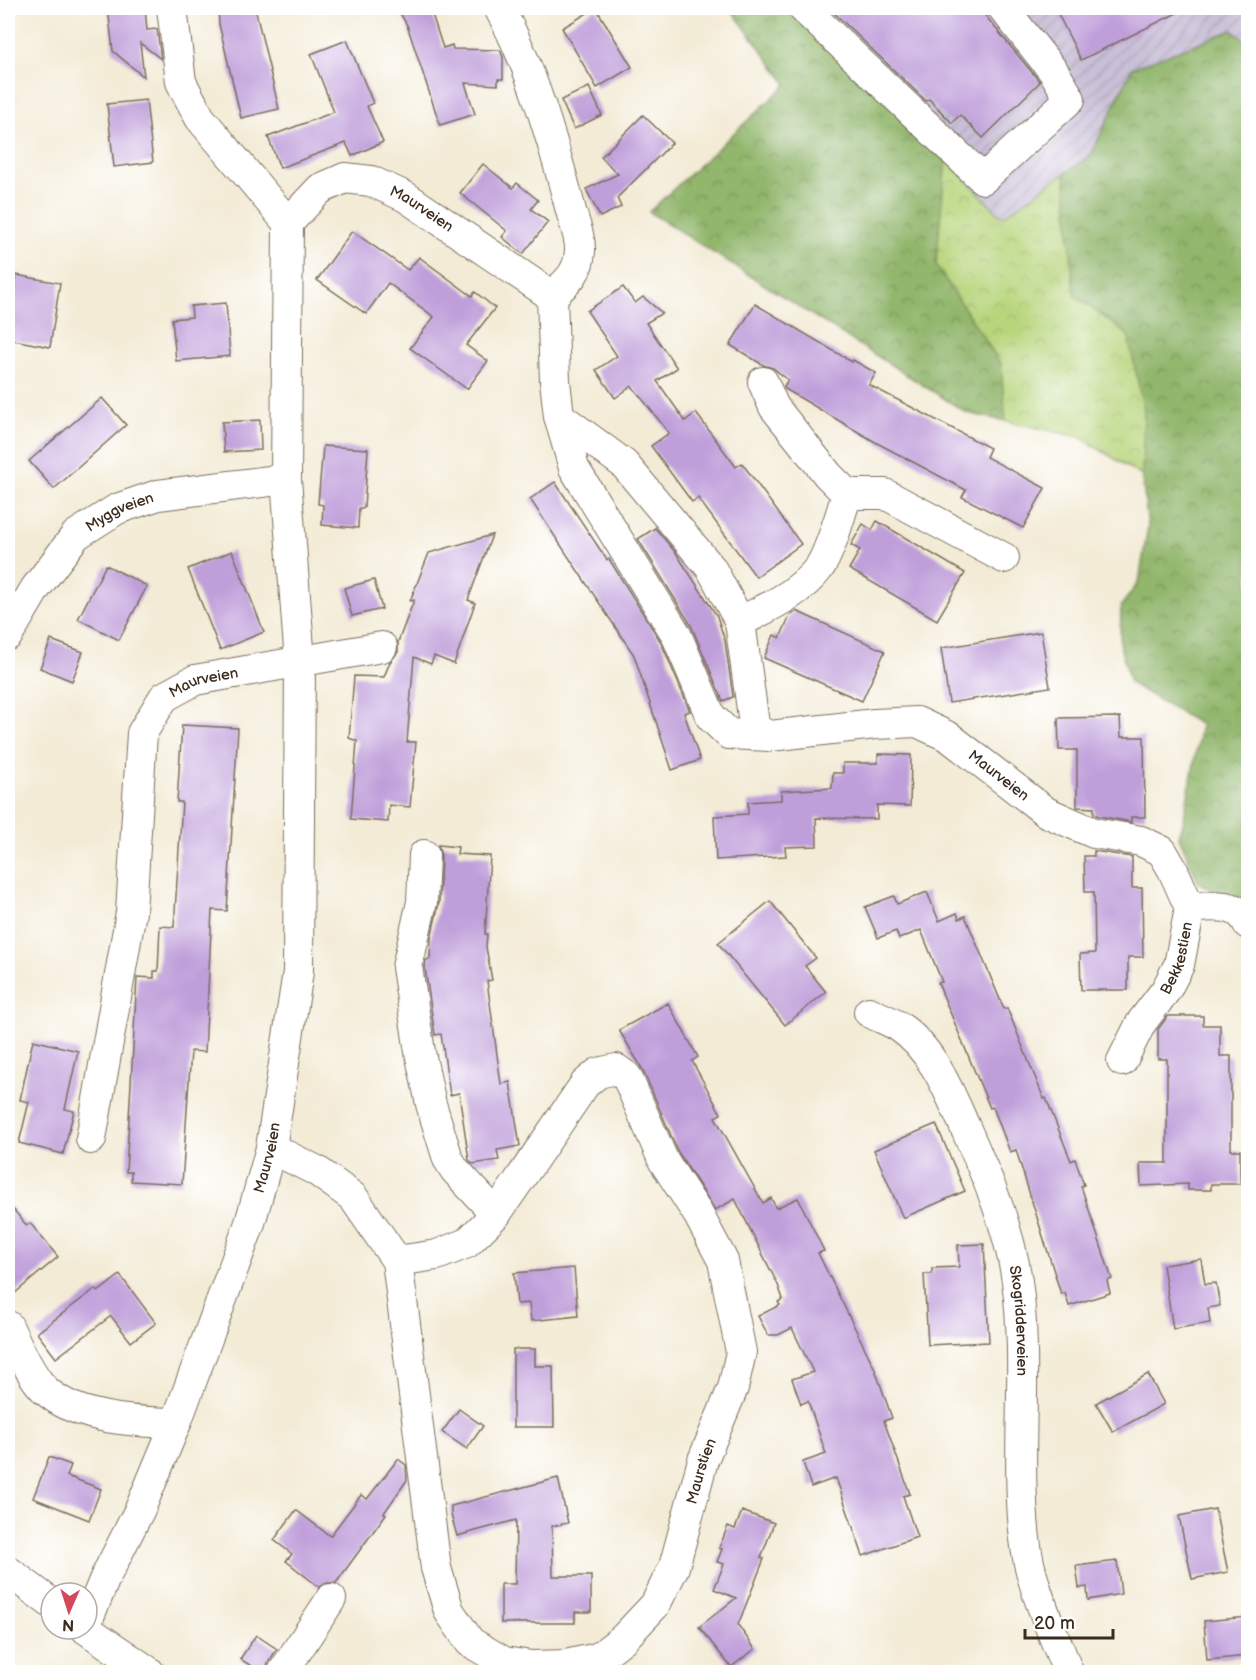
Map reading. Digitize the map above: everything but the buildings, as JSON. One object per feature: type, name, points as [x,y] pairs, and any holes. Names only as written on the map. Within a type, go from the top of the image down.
[{"type":"street","points":[[172,8],[181,82],[200,118],[288,223]]},
{"type":"street","points":[[499,8],[515,37],[549,134],[581,249],[577,271],[552,296]]},
{"type":"street","points":[[803,8],[983,179],[1070,99],[1054,72],[1004,8]]},
{"type":"street","name":"Maurveien","points":[[99,1592],[140,1509],[176,1423],[250,1223],[271,1148],[298,972],[300,662],[286,479],[288,223],[320,189],[345,178],[371,181],[406,197],[552,296],[555,381],[559,416],[574,468],[676,634],[711,717],[729,734],[770,736],[875,724],[917,722],[949,737],[1046,812],[1094,833],[1141,841],[1162,851],[1190,908]]},
{"type":"street","points":[[764,382],[774,407],[828,475],[847,494],[885,494],[1004,558]]},
{"type":"street","points":[[559,416],[624,464],[711,568],[740,622],[754,724],[760,732],[770,736]]},
{"type":"street","name":"Myggveien","points":[[8,635],[34,590],[76,535],[117,508],[158,495],[286,479]]},
{"type":"street","points":[[740,622],[789,597],[820,567],[847,494]]},
{"type":"street","points":[[300,662],[382,647]]},
{"type":"street","name":"Maurveien","points":[[91,1139],[131,912],[141,733],[164,697],[195,680],[300,662]]},
{"type":"street","points":[[424,855],[422,902],[407,967],[420,1052],[431,1104],[448,1159],[455,1170],[496,1214]]},
{"type":"street","name":"Bekkestien","points":[[1122,1061],[1141,1023],[1166,990],[1179,965],[1190,908],[1224,905],[1246,918],[1248,924]]},
{"type":"street","name":"Skogridderveien","points":[[869,1012],[903,1030],[920,1046],[936,1069],[973,1145],[1003,1219],[1015,1267],[1020,1310],[1020,1454],[1026,1551],[1039,1599],[1068,1672]]},
{"type":"street","name":"Maurstien","points":[[271,1148],[317,1171],[352,1197],[397,1261],[436,1568],[449,1611],[470,1642],[504,1662],[532,1666],[566,1665],[598,1658],[624,1638],[655,1605],[660,1596],[674,1566],[703,1460],[733,1388],[741,1352],[723,1261],[698,1214],[663,1160],[627,1077],[616,1070],[598,1073],[585,1084],[496,1214],[467,1243],[436,1255],[397,1261]]},
{"type":"street","points":[[8,1326],[39,1384],[61,1402],[124,1421],[176,1423]]},
{"type":"street","points":[[8,1571],[39,1594]]},
{"type":"street","points":[[283,1672],[332,1599]]},
{"type":"street","points":[[99,1638],[149,1672]]},
{"type":"shaded area","points":[[797,8],[1248,8],[1248,43],[1232,30],[1132,68],[1091,155],[1002,217],[823,31]]},
{"type":"green space","points":[[730,8],[797,8],[946,159],[936,265],[1001,364],[1006,421],[967,413],[649,212],[787,84]]},
{"type":"green space","points":[[1232,30],[1248,43],[1248,909],[1198,882],[1179,837],[1201,725],[1130,683],[1120,645],[1121,606],[1139,582],[1148,526],[1142,476],[1144,410],[1128,335],[1074,295],[1065,173],[1091,155],[1132,68]]},
{"type":"green space","points":[[946,159],[1002,217],[1065,173],[1074,295],[1128,335],[1144,410],[1142,476],[1080,437],[1006,421],[1001,364],[936,265]]}]
